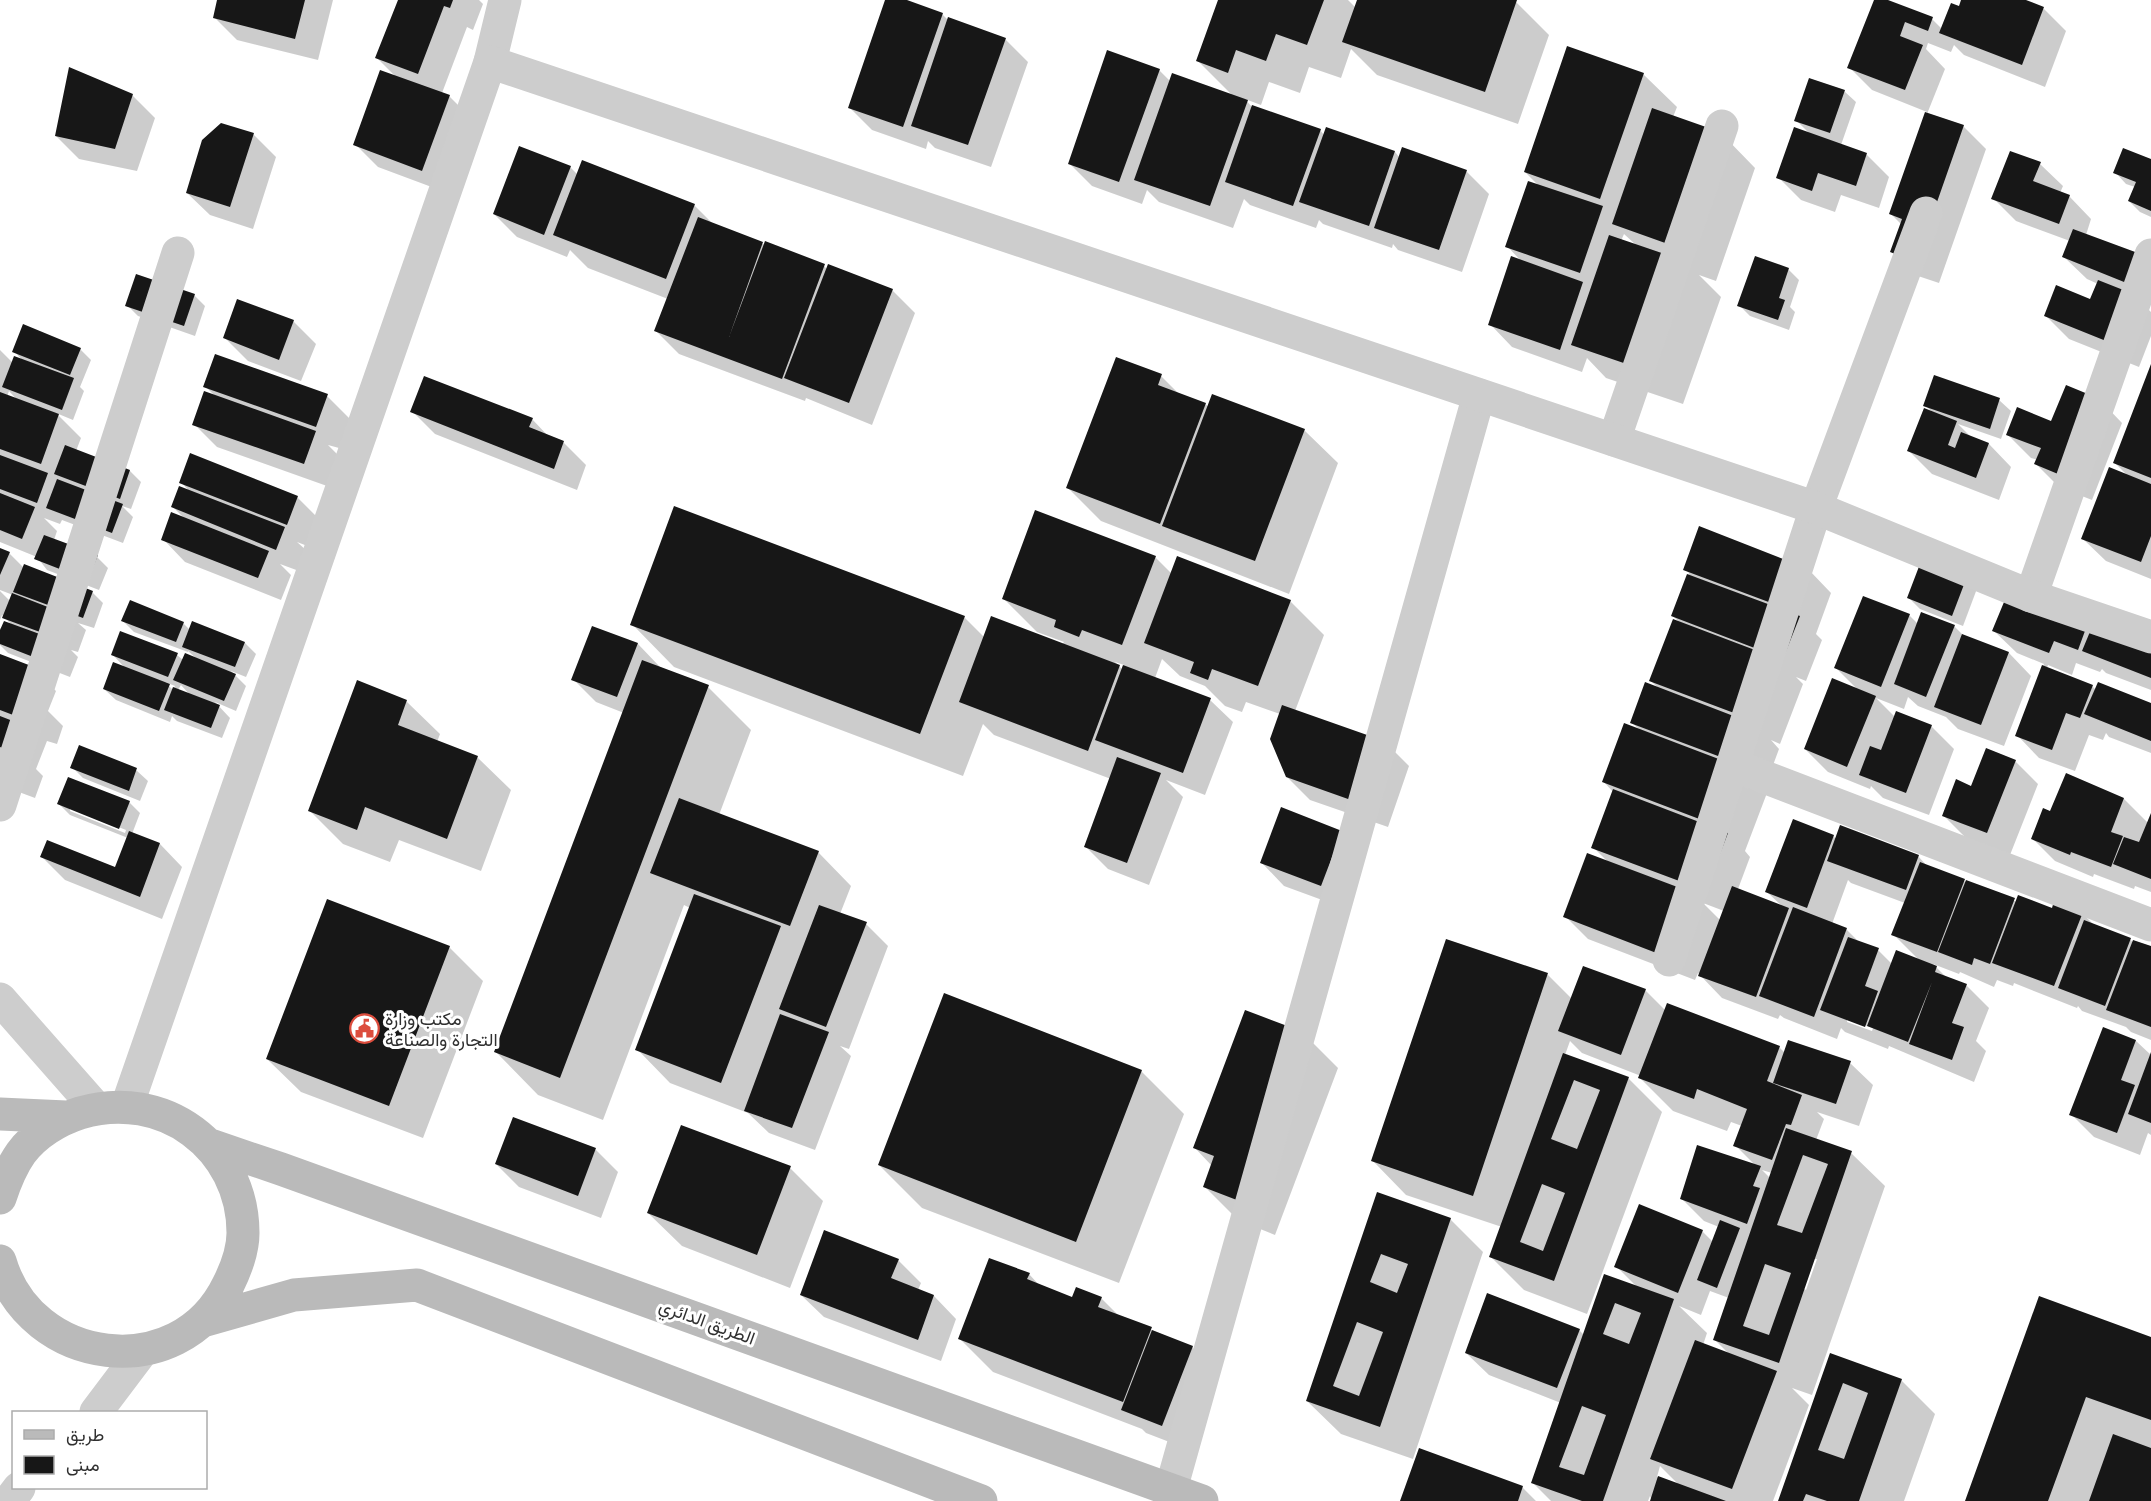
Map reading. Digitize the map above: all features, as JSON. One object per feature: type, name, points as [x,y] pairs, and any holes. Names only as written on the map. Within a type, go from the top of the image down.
[{"type":"main road","points":[[0,1198],[7,1178],[21,1153],[41,1132],[96,1110]]},
{"type":"main road","points":[[0,1114],[96,1110],[157,1112],[186,1126],[210,1145],[229,1172],[240,1202],[243,1235],[237,1267],[223,1296],[203,1321]]},
{"type":"main road","name":"الطريق الدائري","points":[[210,1145],[281,1168],[1203,1501]]},
{"type":"main road","points":[[1,1273],[20,1303],[45,1327],[75,1344],[108,1352],[142,1351],[174,1340],[203,1321],[294,1295],[417,1285],[981,1501]]},
{"type":"street","points":[[0,999],[96,1110],[490,62],[505,0]]},
{"type":"street","points":[[490,62],[1816,508],[2031,596],[2151,637]]},
{"type":"street","points":[[1614,440],[1722,126]]},
{"type":"street","points":[[1669,960],[1816,508],[1926,213]]},
{"type":"street","points":[[0,806],[178,253]]},
{"type":"street","points":[[2031,596],[2151,255]]},
{"type":"street","points":[[1171,1489],[1479,395]]},
{"type":"street","points":[[1733,765],[2151,925]]},
{"type":"street","points":[[97,1411],[142,1351]]},
{"type":"street","points":[[9,1501],[18,1489]]},
{"type":"building","points":[[217,0],[305,0],[295,39],[213,18]]},
{"type":"building","points":[[398,0],[453,0],[450,8],[444,6],[418,74],[375,58]]},
{"type":"building","points":[[885,0],[907,0],[943,13],[903,127],[848,108]]},
{"type":"building","points":[[1218,0],[1324,0],[1307,45],[1276,34],[1266,61],[1236,50],[1228,73],[1196,61]]},
{"type":"building","points":[[1357,0],[1517,0],[1485,92],[1342,42]]},
{"type":"building","points":[[1874,0],[1888,0],[1933,17],[1928,31],[1905,22],[1900,36],[1923,45],[1905,90],[1847,68]]},
{"type":"building","points":[[1961,0],[2026,0],[2044,7],[2022,65],[1939,33],[1951,3],[1959,6]]},
{"type":"building","points":[[948,17],[1006,38],[968,145],[911,126]]},
{"type":"building","points":[[1567,46],[1644,73],[1600,199],[1524,172]]},
{"type":"building","points":[[1107,50],[1160,69],[1119,182],[1068,164]]},
{"type":"building","points":[[69,67],[133,94],[115,149],[55,136]]},
{"type":"building","points":[[380,70],[450,95],[422,171],[353,145]]},
{"type":"building","points":[[1172,73],[1248,100],[1210,206],[1134,180]]},
{"type":"building","points":[[1809,78],[1845,90],[1830,133],[1794,121]]},
{"type":"building","points":[[1252,105],[1321,129],[1293,206],[1225,182]]},
{"type":"building","points":[[1652,108],[1723,133],[1682,249],[1612,224]]},
{"type":"building","points":[[1925,112],[1964,125],[1916,262],[1890,252],[1902,219],[1889,214]]},
{"type":"building","points":[[221,123],[254,133],[230,207],[186,193],[202,140]]},
{"type":"building","points":[[1326,127],[1395,151],[1369,226],[1299,202]]},
{"type":"building","points":[[1794,127],[1867,153],[1856,186],[1818,173],[1812,191],[1776,178]]},
{"type":"building","points":[[519,146],[571,166],[544,235],[493,214]]},
{"type":"building","points":[[1402,147],[1467,170],[1439,250],[1374,228]]},
{"type":"building","points":[[2123,148],[2151,159],[2151,211],[2128,201],[2136,182],[2113,173]]},
{"type":"building","points":[[2010,151],[2041,162],[2033,181],[2070,195],[2059,224],[1991,199]]},
{"type":"building","points":[[582,160],[695,204],[666,279],[553,235]]},
{"type":"building","points":[[1528,181],[1603,206],[1580,273],[1505,247]]},
{"type":"building","points":[[698,217],[763,242],[729,337],[765,241],[825,264],[782,379],[654,331]]},
{"type":"building","points":[[2073,229],[2146,256],[2134,286],[2062,257]]},
{"type":"building","points":[[1609,235],[1688,262],[1650,372],[1571,345]]},
{"type":"building","points":[[1511,256],[1583,282],[1560,350],[1488,325]]},
{"type":"building","points":[[1755,256],[1789,268],[1779,298],[1785,300],[1778,320],[1737,306]]},
{"type":"building","points":[[828,264],[893,289],[849,403],[784,378]]},
{"type":"building","points":[[136,274],[195,294],[184,326],[125,306]]},
{"type":"building","points":[[2098,280],[2136,295],[2116,345],[2044,316],[2056,285],[2090,299]]},
{"type":"building","points":[[237,299],[294,320],[279,360],[223,338]]},
{"type":"building","points":[[23,324],[81,348],[70,375],[12,352]]},
{"type":"building","points":[[215,354],[328,394],[316,427],[203,387]]},
{"type":"building","points":[[14,356],[74,378],[62,410],[2,387]]},
{"type":"building","points":[[1116,357],[1162,374],[1158,385],[1206,403],[1160,524],[1066,488]]},
{"type":"building","points":[[2151,364],[2151,478],[2113,463]]},
{"type":"building","points":[[1934,375],[2000,398],[1990,429],[1923,406]]},
{"type":"building","points":[[424,376],[533,418],[529,427],[564,441],[554,469],[410,412]]},
{"type":"building","points":[[2066,385],[2100,399],[2070,479],[2034,464],[2041,448],[2006,435],[2017,407],[2051,421]]},
{"type":"building","points":[[204,391],[316,431],[304,464],[192,425]]},
{"type":"building","points":[[0,392],[59,414],[41,464],[0,449]]},
{"type":"building","points":[[1212,394],[1305,429],[1255,561],[1162,526]]},
{"type":"building","points":[[1924,408],[1957,421],[1948,445],[1955,448],[1961,432],[1989,443],[1976,478],[1907,451]]},
{"type":"building","points":[[65,445],[130,470],[120,499],[54,474]]},
{"type":"building","points":[[190,453],[298,496],[287,525],[179,483]]},
{"type":"building","points":[[0,455],[48,473],[37,503],[0,489]]},
{"type":"building","points":[[2109,467],[2151,484],[2151,536],[2141,562],[2081,539]]},
{"type":"building","points":[[57,479],[123,504],[112,533],[46,508]]},
{"type":"building","points":[[179,486],[285,527],[276,550],[171,507]]},
{"type":"building","points":[[0,493],[35,507],[22,539],[0,530]]},
{"type":"building","points":[[674,506],[965,616],[920,734],[630,625]]},
{"type":"building","points":[[1035,510],[1156,556],[1122,645],[1082,630],[1079,637],[1054,627],[1056,620],[1002,599]]},
{"type":"building","points":[[171,512],[269,551],[258,578],[161,540]]},
{"type":"building","points":[[1699,526],[1809,569],[1793,611],[1683,570]]},
{"type":"building","points":[[44,535],[98,555],[88,580],[34,559]]},
{"type":"building","points":[[0,548],[10,552],[0,575]]},
{"type":"building","points":[[1177,556],[1291,600],[1258,686],[1212,669],[1208,680],[1190,673],[1194,662],[1144,643]]},
{"type":"building","points":[[1923,556],[1968,574],[1952,616],[1907,598]]},
{"type":"building","points":[[24,564],[93,591],[83,618],[13,592]]},
{"type":"building","points":[[1687,574],[1800,616],[1783,659],[1671,616]]},
{"type":"building","points":[[2009,590],[2089,620],[2078,650],[2054,641],[2049,653],[1992,631]]},
{"type":"building","points":[[12,593],[76,618],[67,642],[2,618]]},
{"type":"building","points":[[1863,596],[1910,614],[1881,687],[1834,668]]},
{"type":"building","points":[[130,600],[184,622],[176,642],[121,621]]},
{"type":"building","points":[[1921,612],[1955,625],[1926,697],[1894,684]]},
{"type":"building","points":[[991,616],[1120,665],[1088,751],[959,702]]},
{"type":"building","points":[[1673,619],[1781,660],[1758,722],[1649,681]]},
{"type":"building","points":[[4,621],[67,644],[59,667],[0,644],[0,630]]},
{"type":"building","points":[[192,621],[245,642],[235,667],[182,647]]},
{"type":"building","points":[[2094,622],[2151,645],[2151,678],[2082,651]]},
{"type":"building","points":[[592,626],[638,643],[617,697],[571,680]]},
{"type":"building","points":[[120,631],[178,653],[168,677],[111,655]]},
{"type":"building","points":[[1962,634],[2009,652],[1981,725],[1934,707]]},
{"type":"building","points":[[185,653],[236,674],[224,701],[173,680]]},
{"type":"building","points":[[0,654],[34,667],[34,723],[0,710]]},
{"type":"building","points":[[642,660],[709,685],[560,1078],[494,1052]]},
{"type":"building","points":[[113,662],[170,684],[159,711],[103,689]]},
{"type":"building","points":[[1123,665],[1211,698],[1183,773],[1095,740]]},
{"type":"building","points":[[2042,665],[2093,685],[2080,718],[2066,713],[2052,750],[2015,736]]},
{"type":"building","points":[[1832,678],[1876,696],[1847,767],[1804,749]]},
{"type":"building","points":[[357,680],[407,700],[398,725],[478,756],[447,839],[365,807],[357,830],[308,811]]},
{"type":"building","points":[[1645,682],[1757,725],[1742,765],[1630,723]]},
{"type":"building","points":[[2098,682],[2151,703],[2151,741],[2084,714]]},
{"type":"building","points":[[173,687],[220,705],[211,728],[164,710]]},
{"type":"building","points":[[1282,705],[1387,742],[1365,805],[1286,777],[1270,739]]},
{"type":"building","points":[[1896,711],[1932,725],[1906,793],[1859,775],[1870,746],[1881,750]]},
{"type":"building","points":[[0,716],[36,730],[26,757],[0,747]]},
{"type":"building","points":[[1624,723],[1745,769],[1723,828],[1602,782]]},
{"type":"building","points":[[79,745],[137,768],[129,791],[70,768]]},
{"type":"building","points":[[1986,748],[2016,760],[1987,833],[1942,816],[1956,779],[1971,786]]},
{"type":"building","points":[[1117,757],[1161,773],[1127,863],[1084,847]]},
{"type":"building","points":[[2066,773],[2124,798],[2111,832],[2123,836],[2111,867],[2071,852],[2070,855],[2031,839],[2043,808],[2050,811]]},
{"type":"building","points":[[68,777],[130,801],[119,829],[57,804]]},
{"type":"building","points":[[1613,789],[1728,833],[1706,891],[1591,848]]},
{"type":"building","points":[[679,798],[819,851],[790,926],[650,873]]},
{"type":"building","points":[[1281,807],[1342,831],[1321,886],[1260,863]]},
{"type":"building","points":[[2151,813],[2151,879],[2113,864],[2124,837],[2139,842]]},
{"type":"building","points":[[1793,819],[1834,835],[1807,908],[1765,892]]},
{"type":"building","points":[[1840,825],[1919,855],[1906,890],[1827,861]]},
{"type":"building","points":[[129,831],[160,843],[140,897],[40,857],[47,840],[115,867]]},
{"type":"building","points":[[1587,853],[1696,894],[1672,959],[1563,917]]},
{"type":"building","points":[[1920,862],[1965,879],[1937,952],[1891,935]]},
{"type":"building","points":[[1966,880],[2015,898],[1990,964],[1974,958],[1972,965],[1938,952]]},
{"type":"building","points":[[1732,886],[1789,908],[1756,997],[1698,976]]},
{"type":"building","points":[[694,894],[781,926],[721,1083],[635,1050]]},
{"type":"building","points":[[2018,895],[2052,908],[2054,901],[2083,912],[2054,986],[1992,963]]},
{"type":"building","points":[[327,899],[450,946],[389,1106],[266,1059]]},
{"type":"building","points":[[819,905],[867,922],[826,1027],[779,1009]]},
{"type":"building","points":[[1793,907],[1847,928],[1814,1017],[1759,996]]},
{"type":"building","points":[[2084,920],[2131,938],[2105,1006],[2058,988]]},
{"type":"building","points":[[1848,937],[1879,948],[1865,986],[1878,991],[1865,1027],[1820,1010]]},
{"type":"building","points":[[1446,939],[1548,973],[1473,1196],[1371,1161]]},
{"type":"building","points":[[2133,940],[2151,946],[2151,1027],[2106,1010]]},
{"type":"building","points":[[1896,950],[1937,966],[1935,972],[1967,984],[1952,1023],[1964,1027],[1952,1060],[1909,1044],[1932,982],[1908,1042],[1867,1026]]},
{"type":"building","points":[[1583,966],[1646,989],[1621,1055],[1558,1031]]},
{"type":"building","points":[[944,993],[1142,1070],[1076,1242],[878,1165]]},
{"type":"building","points":[[1667,1003],[1780,1046],[1767,1081],[1802,1095],[1791,1125],[1786,1124],[1772,1160],[1733,1146],[1747,1109],[1697,1089],[1694,1099],[1638,1078]]},
{"type":"building","points":[[1245,1010],[1306,1033],[1242,1202],[1203,1187],[1214,1156],[1193,1148]]},
{"type":"building","points":[[780,1014],[829,1032],[792,1128],[744,1111]]},
{"type":"building","points":[[2103,1027],[2136,1040],[2121,1080],[2135,1085],[2117,1133],[2069,1115]]},
{"type":"building","points":[[1788,1040],[1851,1061],[1836,1104],[1773,1083]]},
{"type":"building","points":[[2151,1052],[2151,1123],[2128,1114]]},
{"type":"building","points":[[1563,1053],[1629,1077],[1554,1281],[1489,1257]],"holes":[[[1574,1080],[1600,1090],[1577,1149],[1551,1139]],[[1542,1184],[1565,1193],[1543,1251],[1520,1242]]]},
{"type":"building","points":[[513,1117],[596,1148],[578,1196],[495,1164]]},
{"type":"building","points":[[681,1125],[791,1166],[757,1255],[647,1213]]},
{"type":"building","points":[[1786,1128],[1852,1151],[1779,1363],[1713,1340]],"holes":[[[1803,1155],[1828,1164],[1802,1233],[1777,1225]],[[1765,1264],[1791,1273],[1769,1335],[1743,1326]]]},
{"type":"building","points":[[1697,1145],[1761,1166],[1753,1186],[1760,1188],[1747,1224],[1680,1199]]},
{"type":"building","points":[[1377,1192],[1451,1218],[1380,1427],[1306,1401]],"holes":[[[1381,1254],[1408,1264],[1397,1293],[1370,1282]],[[1357,1322],[1383,1332],[1359,1396],[1333,1386]]]},
{"type":"building","points":[[1639,1204],[1703,1230],[1678,1293],[1614,1267]]},
{"type":"building","points":[[1720,1220],[1740,1228],[1717,1288],[1697,1280]]},
{"type":"building","points":[[824,1230],[899,1259],[891,1278],[934,1295],[918,1340],[800,1295]]},
{"type":"building","points":[[989,1258],[1030,1273],[1027,1279],[1072,1297],[1076,1287],[1102,1297],[1098,1307],[1152,1327],[1123,1402],[958,1339]]},
{"type":"building","points":[[1604,1274],[1674,1299],[1603,1501],[1582,1501],[1531,1483]],"holes":[[[1615,1303],[1641,1313],[1629,1344],[1603,1334]],[[1582,1406],[1606,1415],[1584,1475],[1559,1467]]]},
{"type":"building","points":[[1487,1293],[1580,1329],[1557,1388],[1465,1353]]},
{"type":"building","points":[[2039,1296],[2151,1337],[2151,1420],[2086,1397],[2048,1501],[1965,1501]]},
{"type":"building","points":[[1152,1330],[1193,1346],[1162,1426],[1121,1410]]},
{"type":"building","points":[[1695,1340],[1777,1371],[1732,1489],[1650,1459]]},
{"type":"building","points":[[1830,1353],[1902,1379],[1859,1501],[1827,1501],[1806,1494],[1803,1501],[1778,1501]],"holes":[[[1843,1383],[1868,1393],[1844,1459],[1818,1450]]]},
{"type":"building","points":[[2113,1434],[2151,1448],[2151,1501],[2089,1501]]},
{"type":"building","points":[[1419,1448],[1523,1486],[1518,1501],[1400,1501]]},
{"type":"building","points":[[1658,1476],[1726,1501],[1650,1501]]},
{"type":"place","name":"مكتب وزارة التجارة والصناعة","points":[[364,1029]]}]
